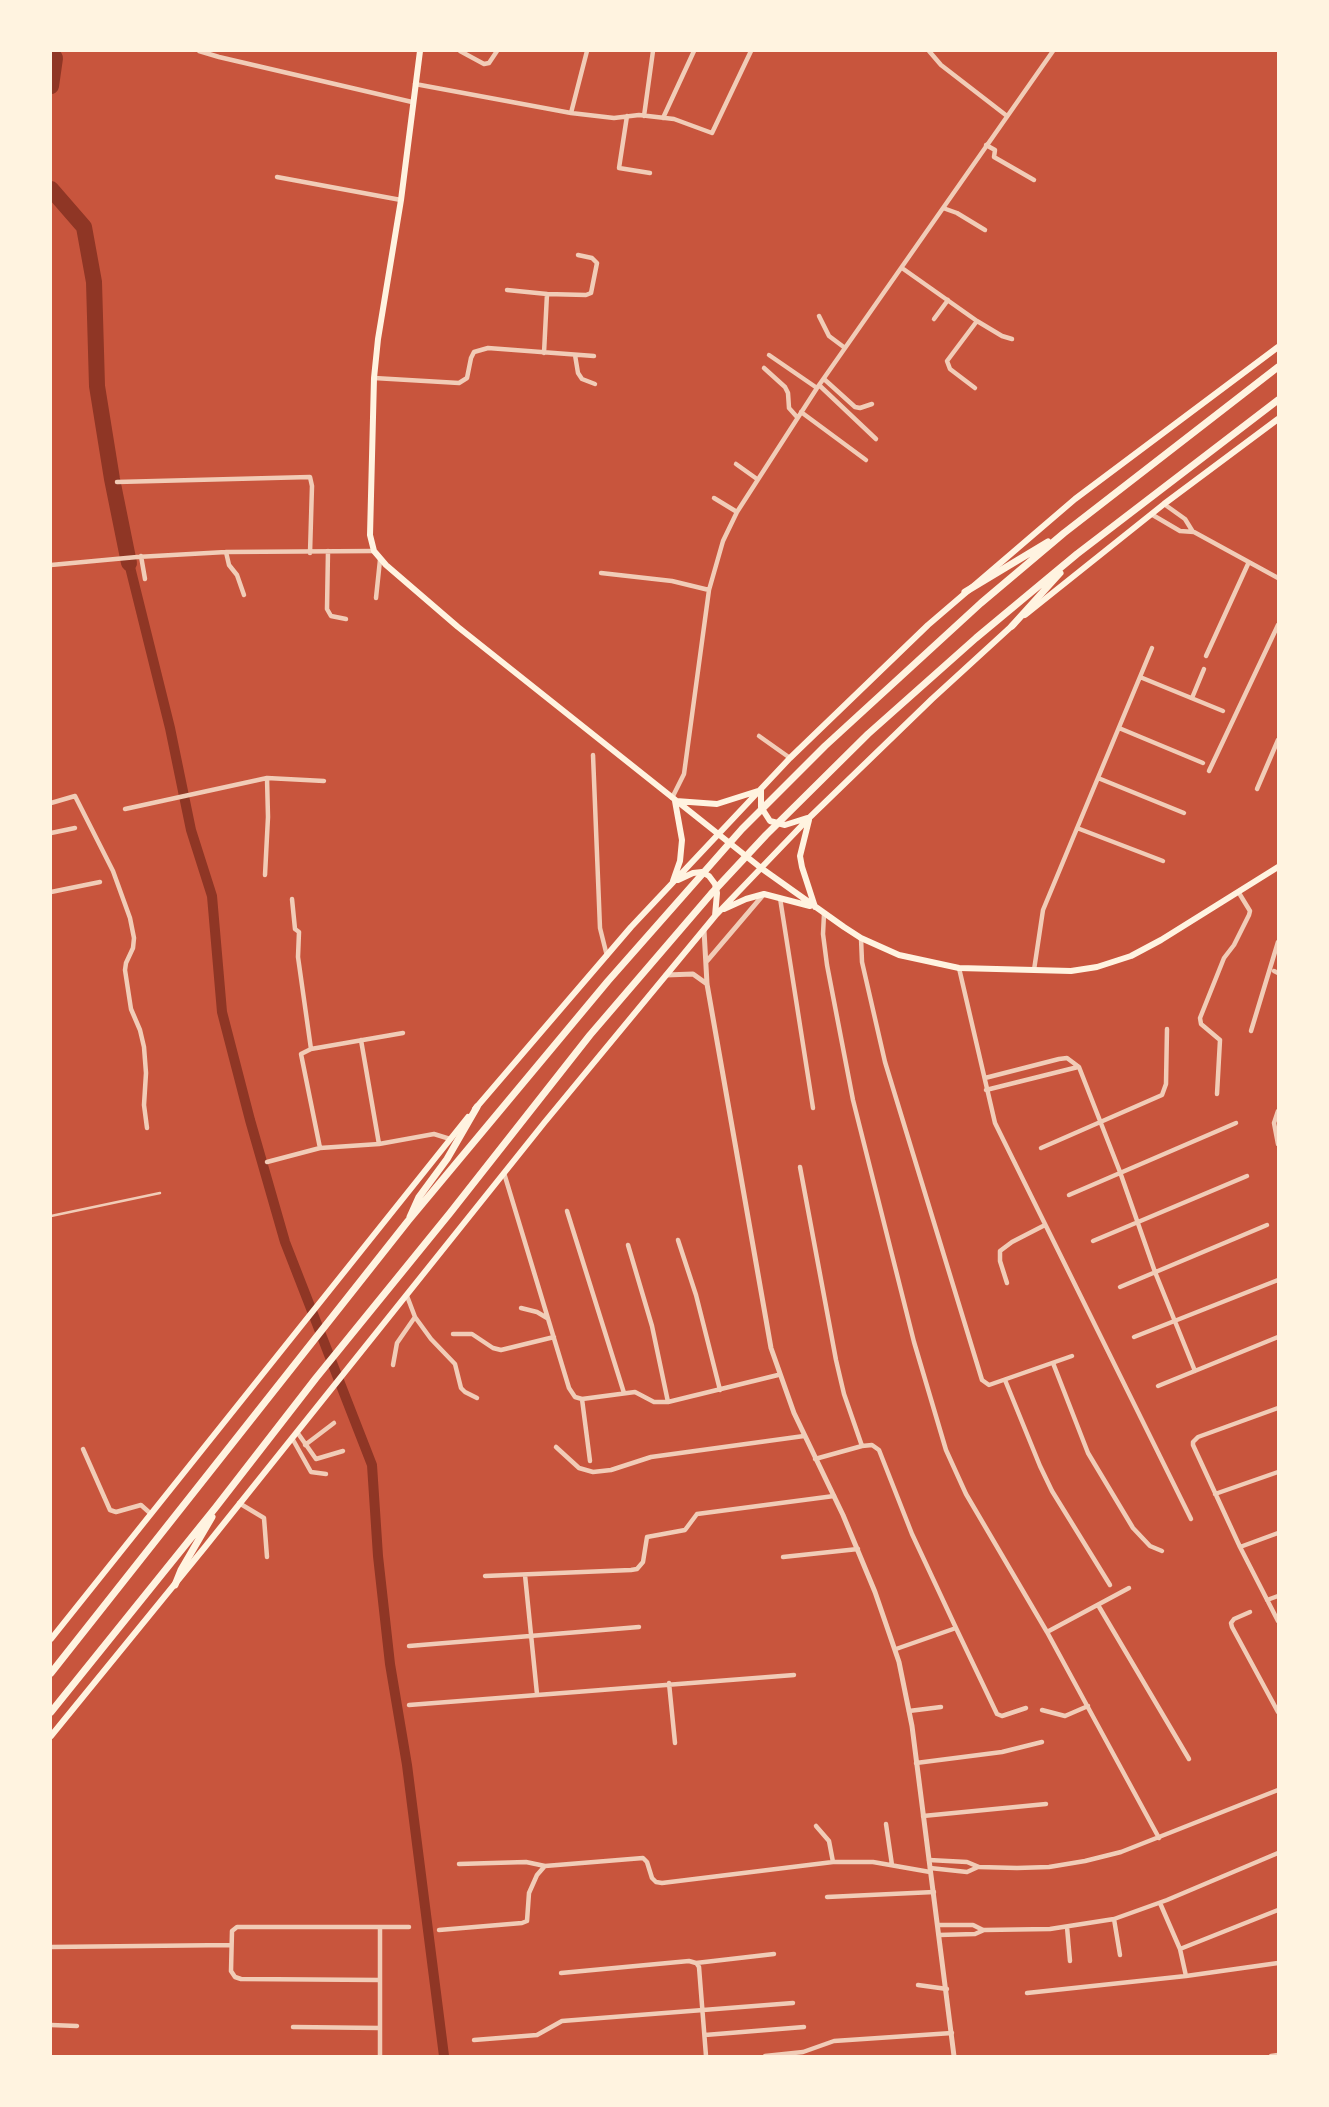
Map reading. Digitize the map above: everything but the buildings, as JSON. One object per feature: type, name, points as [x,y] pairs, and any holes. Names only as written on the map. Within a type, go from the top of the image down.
[{"type":"main road","points":[[420,51],[374,378],[370,535],[374,551],[380,560],[458,627],[761,868],[861,938],[899,955],[959,968],[1085,970],[1114,963],[1161,940],[1278,867]]},
{"type":"main road","points":[[51,1639],[450,1139],[607,956],[790,758],[928,625],[1075,499],[1278,346]]},
{"type":"main road","points":[[51,1673],[408,1221],[661,919],[742,830],[825,746],[903,673],[1064,533],[1278,367]]},
{"type":"main road","points":[[51,1712],[590,1035],[702,904],[766,835],[919,686],[1077,554],[1278,400]]},
{"type":"main road","points":[[1012,626],[1151,514],[1278,419]]},
{"type":"main road","points":[[965,592],[1064,533]]},
{"type":"main road","points":[[51,1736],[504,1173],[715,916],[809,818],[1012,626],[1077,554]]},
{"type":"main road","points":[[761,790],[761,807],[770,821],[785,825],[809,818]]},
{"type":"main road","points":[[673,800],[717,804],[761,790]]},
{"type":"main road","points":[[673,800],[682,839],[680,861],[673,883]]},
{"type":"main road","points":[[809,818],[800,856],[815,907]]},
{"type":"main road","points":[[673,883],[693,873],[702,872],[709,876],[717,893],[715,916]]},
{"type":"main road","points":[[722,910],[764,894],[815,907]]},
{"type":"main road","points":[[408,1221],[412,1209],[447,1159],[477,1107]]},
{"type":"main road","points":[[175,1585],[216,1507]]},
{"type":"street","points":[[199,51],[412,102]]},
{"type":"street","points":[[460,51],[484,64],[489,63],[497,51]]},
{"type":"street","points":[[571,113],[587,51]]},
{"type":"street","points":[[644,116],[653,51]]},
{"type":"street","points":[[663,118],[694,51]]},
{"type":"street","points":[[414,84],[571,113],[614,118],[644,116],[674,119],[712,133],[751,51]]},
{"type":"street","points":[[929,51],[942,65],[1007,116]]},
{"type":"street","points":[[673,800],[684,774],[709,590],[723,541],[737,512],[818,387],[1053,51]]},
{"type":"street","points":[[627,116],[619,168],[650,173]]},
{"type":"street","points":[[986,145],[995,150],[994,156],[1034,180]]},
{"type":"street","points":[[277,177],[401,200]]},
{"type":"street","points":[[943,208],[985,230]]},
{"type":"street","points":[[507,290],[547,294],[591,293],[597,263],[592,258],[578,255]]},
{"type":"street","points":[[902,268],[977,321],[1012,339]]},
{"type":"street","points":[[544,353],[547,294]]},
{"type":"street","points":[[934,319],[948,300]]},
{"type":"street","points":[[819,316],[829,336],[845,348]]},
{"type":"street","points":[[975,388],[950,369],[947,361],[977,321]]},
{"type":"street","points":[[374,378],[459,383],[467,378],[471,358],[480,349],[594,356]]},
{"type":"street","points":[[575,355],[578,373],[582,379],[595,384]]},
{"type":"street","points":[[769,355],[818,387],[876,439]]},
{"type":"street","points":[[764,368],[785,387],[789,408],[866,460]]},
{"type":"street","points":[[824,379],[855,407],[872,404]]},
{"type":"street","points":[[736,464],[757,479]]},
{"type":"street","points":[[117,482],[310,477],[310,553]]},
{"type":"street","points":[[714,498],[737,512]]},
{"type":"street","points":[[1164,504],[1185,519],[1194,532],[1248,564],[1278,578]]},
{"type":"street","points":[[1151,514],[1180,531],[1194,532]]},
{"type":"street","points":[[328,551],[327,609],[331,616],[346,620]]},
{"type":"street","points":[[51,565],[139,556],[226,552],[374,551]]},
{"type":"street","points":[[226,552],[229,565],[237,575],[244,595]]},
{"type":"street","points":[[139,556],[145,579]]},
{"type":"street","points":[[376,598],[380,560]]},
{"type":"street","points":[[1206,656],[1248,564]]},
{"type":"street","points":[[601,573],[672,582],[709,590]]},
{"type":"street","points":[[1209,771],[1278,625]]},
{"type":"street","points":[[1034,970],[1043,910],[1152,648]]},
{"type":"street","points":[[1192,698],[1204,669]]},
{"type":"street","points":[[1140,677],[1223,710]]},
{"type":"street","points":[[1119,727],[1203,763]]},
{"type":"street","points":[[759,736],[790,758]]},
{"type":"street","points":[[1257,789],[1278,740]]},
{"type":"street","points":[[593,755],[600,928],[607,956]]},
{"type":"street","points":[[125,809],[267,778],[324,781]]},
{"type":"street","points":[[265,875],[267,778]]},
{"type":"street","points":[[1098,778],[1184,813]]},
{"type":"street","points":[[51,803],[75,796],[113,871],[130,918],[134,938],[125,970],[131,1009],[144,1048],[144,1105],[147,1128]]},
{"type":"street","points":[[51,834],[75,828]]},
{"type":"street","points":[[1077,828],[1163,862]]},
{"type":"street","points":[[51,892],[100,882]]},
{"type":"street","points":[[1217,1094],[1220,1040],[1201,1024],[1200,1018],[1224,958],[1250,915],[1239,893]]},
{"type":"street","points":[[706,961],[764,894]]},
{"type":"street","points":[[780,897],[813,1108]]},
{"type":"street","points":[[292,899],[295,929],[299,932],[298,957],[311,1049]]},
{"type":"street","points":[[824,914],[823,933],[827,965],[851,1090],[936,1422],[959,1481],[1047,1632],[1158,1838]]},
{"type":"street","points":[[704,930],[707,984],[766,1327],[778,1375],[858,1549],[896,1649],[909,1711],[954,2056]]},
{"type":"street","points":[[861,938],[862,962],[885,1062],[982,1380],[986,1385],[1005,1380],[1072,1356]]},
{"type":"street","points":[[1251,1031],[1278,942]]},
{"type":"street","points":[[959,968],[985,1078],[990,1111],[1002,1140],[1191,1519]]},
{"type":"street","points":[[666,975],[687,973],[707,984]]},
{"type":"street","points":[[1041,1148],[1158,1098],[1165,1091],[1167,1028]]},
{"type":"street","points":[[320,1149],[300,1057],[303,1052],[404,1033]]},
{"type":"street","points":[[361,1040],[379,1144]]},
{"type":"street","points":[[985,1078],[1059,1059],[1073,1061],[1079,1067],[1120,1172],[1136,1223],[1195,1371]]},
{"type":"street","points":[[986,1090],[1079,1067]]},
{"type":"street","points":[[1278,1111],[1274,1123],[1278,1144]]},
{"type":"street","points":[[1069,1195],[1236,1123]]},
{"type":"street","points":[[267,1162],[320,1149],[379,1144],[434,1134],[450,1139]]},
{"type":"street","points":[[800,1167],[836,1360],[844,1394],[862,1446]]},
{"type":"street","points":[[504,1173],[569,1388],[580,1399],[590,1461]]},
{"type":"street","points":[[1093,1241],[1247,1176]]},
{"type":"street","points":[[567,1211],[624,1393]]},
{"type":"street","points":[[1007,1283],[1000,1261],[1000,1251],[1045,1225]]},
{"type":"street","points":[[1120,1287],[1266,1225]]},
{"type":"street","points":[[678,1240],[696,1295],[720,1390]]},
{"type":"street","points":[[628,1245],[652,1326],[667,1402]]},
{"type":"street","points":[[1134,1337],[1278,1279]]},
{"type":"street","points":[[406,1295],[415,1317],[455,1364],[461,1388],[477,1398]]},
{"type":"street","points":[[521,1308],[548,1318]]},
{"type":"street","points":[[393,1365],[397,1343],[415,1317]]},
{"type":"street","points":[[453,1334],[472,1334],[500,1350],[554,1337]]},
{"type":"street","points":[[1158,1386],[1278,1337]]},
{"type":"street","points":[[1053,1363],[1088,1453],[1133,1528],[1150,1546],[1163,1551]]},
{"type":"street","points":[[580,1399],[635,1392],[654,1402],[667,1402],[778,1375]]},
{"type":"street","points":[[1005,1380],[1052,1491],[1110,1586]]},
{"type":"street","points":[[1278,1408],[1194,1439],[1193,1446],[1278,1621]]},
{"type":"street","points":[[305,1445],[334,1423]]},
{"type":"street","points":[[294,1435],[316,1459],[343,1451]]},
{"type":"street","points":[[294,1435],[311,1472],[326,1474]]},
{"type":"street","points":[[556,1447],[579,1468],[593,1472],[611,1470],[652,1457],[804,1436]]},
{"type":"street","points":[[815,1459],[862,1446],[875,1446],[881,1454],[916,1544],[997,1714],[1002,1716],[1026,1708]]},
{"type":"street","points":[[83,1450],[110,1510],[116,1512],[141,1505],[151,1514]]},
{"type":"street","points":[[1215,1494],[1278,1472]]},
{"type":"street","points":[[485,1576],[637,1569],[643,1562],[647,1537],[685,1530],[697,1514],[834,1496]]},
{"type":"street","points":[[239,1503],[264,1518],[267,1557]]},
{"type":"street","points":[[1240,1547],[1278,1533]]},
{"type":"street","points":[[783,1557],[858,1549]]},
{"type":"street","points":[[525,1575],[537,1694]]},
{"type":"street","points":[[1047,1632],[1129,1588]]},
{"type":"street","points":[[1267,1600],[1278,1596]]},
{"type":"street","points":[[1098,1605],[1189,1759]]},
{"type":"street","points":[[1250,1612],[1234,1619],[1232,1627],[1278,1712]]},
{"type":"street","points":[[409,1646],[639,1627]]},
{"type":"street","points":[[896,1649],[956,1628]]},
{"type":"street","points":[[409,1705],[794,1675]]},
{"type":"street","points":[[669,1683],[675,1743]]},
{"type":"street","points":[[1042,1710],[1065,1716],[1088,1706]]},
{"type":"street","points":[[909,1711],[941,1707]]},
{"type":"street","points":[[916,1763],[1002,1752],[1042,1742]]},
{"type":"street","points":[[460,1864],[526,1862],[545,1866],[643,1858],[656,1882],[702,1880],[854,1861],[930,1866],[967,1862],[978,1867],[1017,1868],[1061,1865],[1121,1852],[1278,1790]]},
{"type":"street","points":[[923,1816],[1046,1804]]},
{"type":"street","points":[[886,1824],[892,1865]]},
{"type":"street","points":[[816,1826],[829,1841],[833,1862]]},
{"type":"street","points":[[939,1935],[975,1934],[984,1930],[1067,1927],[1114,1920],[1278,1853]]},
{"type":"street","points":[[439,1930],[527,1921],[529,1893],[537,1875],[545,1866]]},
{"type":"street","points":[[930,1866],[967,1872],[978,1867]]},
{"type":"street","points":[[827,1897],[934,1892]]},
{"type":"street","points":[[1160,1903],[1180,1949],[1186,1976]]},
{"type":"street","points":[[1180,1949],[1276,1912]]},
{"type":"street","points":[[1114,1920],[1120,1955]]},
{"type":"street","points":[[939,1925],[973,1925],[984,1930]]},
{"type":"street","points":[[380,1980],[241,1979],[235,1977],[231,1971],[232,1931],[237,1927],[409,1927]]},
{"type":"street","points":[[380,1927],[380,2056]]},
{"type":"street","points":[[1067,1927],[1070,1961]]},
{"type":"street","points":[[51,1947],[231,1945]]},
{"type":"street","points":[[561,1973],[774,1954]]},
{"type":"street","points":[[696,1963],[699,1967],[706,2056]]},
{"type":"street","points":[[1027,1993],[1278,1963]]},
{"type":"street","points":[[918,1985],[947,1990]]},
{"type":"street","points":[[474,2040],[537,2035],[562,2021],[793,2003]]},
{"type":"street","points":[[51,2025],[77,2026]]},
{"type":"street","points":[[293,2027],[380,2028]]},
{"type":"street","points":[[705,2035],[804,2027]]},
{"type":"street","points":[[765,2056],[796,2054],[834,2041],[952,2033]]},
{"type":"street","points":[[1271,2056],[1278,2055]]},
{"type":"lane","points":[[51,1216],[160,1193]]},
{"type":"waterway","points":[[51,52],[55,58],[51,86]]},
{"type":"waterway","points":[[51,189],[84,227],[94,282],[97,386],[129,563]]},
{"type":"waterway","points":[[129,563],[170,728],[191,830],[212,896],[222,1012],[250,1120],[285,1242],[372,1465],[378,1556],[390,1664],[407,1765],[444,2056]]}]
